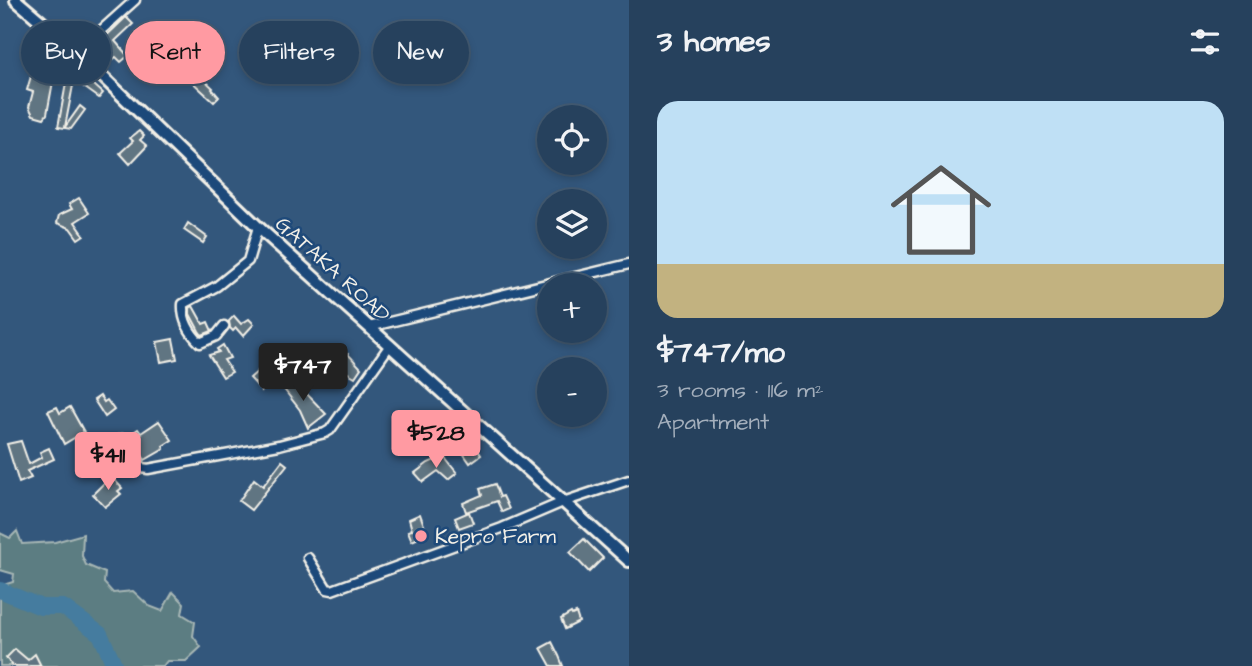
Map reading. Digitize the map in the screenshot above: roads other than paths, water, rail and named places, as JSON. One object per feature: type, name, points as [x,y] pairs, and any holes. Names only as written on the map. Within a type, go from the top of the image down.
[{"type":"street","name":"GATAKA ROAD","points":[[16,0],[41,21]]},
{"type":"street","points":[[111,22],[135,0]]},
{"type":"street","name":"GATAKA ROAD","points":[[110,84],[258,227],[629,561]]},
{"type":"street","points":[[224,326],[216,336],[200,342],[193,336],[183,317],[183,304],[217,286],[245,264],[250,258],[258,227]]},
{"type":"street","points":[[369,327],[629,264]]},
{"type":"street","points":[[122,439],[142,468],[148,469],[325,433],[330,430],[390,345]]},
{"type":"street","points":[[308,558],[327,589],[332,590],[502,528],[563,502],[629,480]]},
{"type":"waterway","points":[[0,590],[41,607],[63,607],[100,634],[115,666]]},
{"type":"place","name":"Kepro Farm","points":[[421,536]]}]
